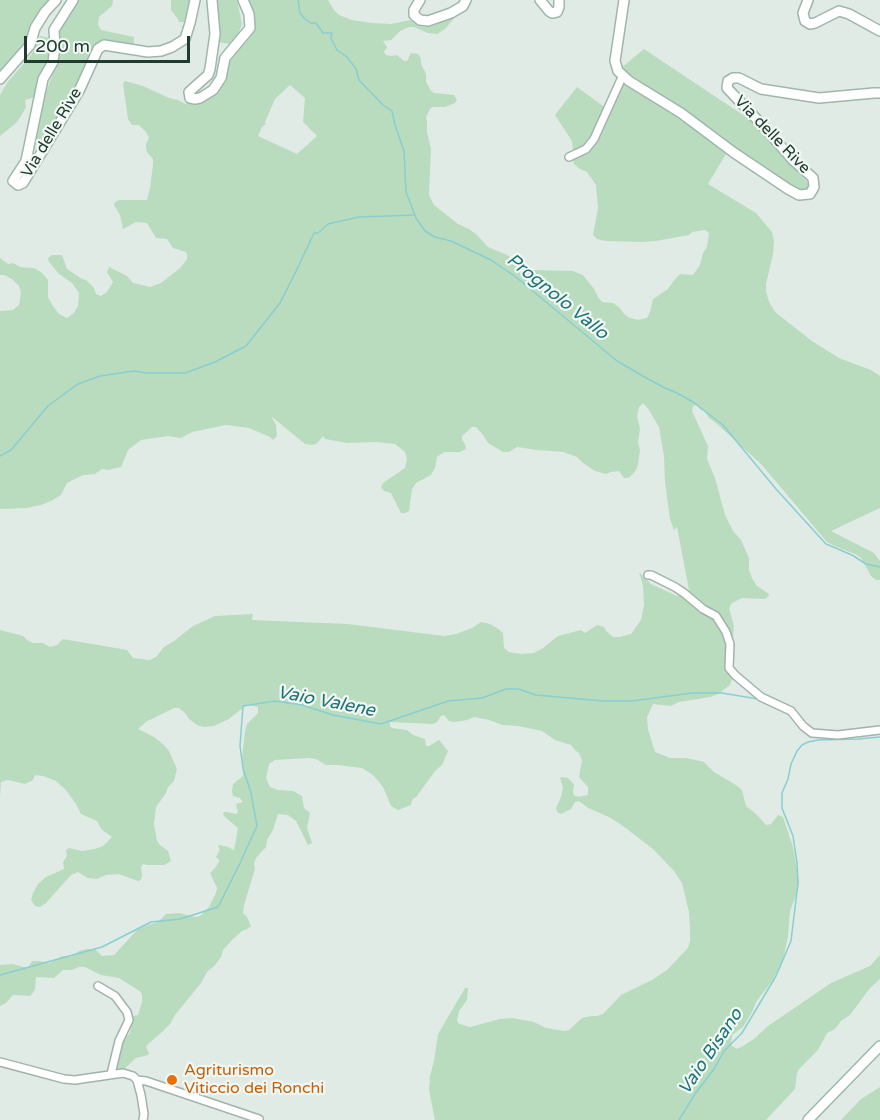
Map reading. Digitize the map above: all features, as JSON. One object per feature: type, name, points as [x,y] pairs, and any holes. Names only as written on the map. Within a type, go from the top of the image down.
[{"type":"street","points":[[0,79],[30,45],[35,28],[56,0]]},
{"type":"street","name":"Via delle Rive","points":[[73,0],[54,30],[55,46],[52,62],[43,79],[26,161],[14,181],[18,185],[23,183],[68,110],[98,49],[104,45],[148,52],[172,47],[185,39],[195,0]]},
{"type":"street","points":[[212,0],[215,34],[210,69],[208,75],[189,92],[190,98],[195,99],[213,90],[221,78],[225,58],[250,28],[249,14],[243,0]]},
{"type":"street","points":[[420,0],[414,10],[414,15],[420,20],[428,21],[451,13],[463,6],[466,0]]},
{"type":"street","points":[[540,0],[552,13],[557,12],[559,0]]},
{"type":"street","points":[[569,157],[586,149],[594,139],[623,75],[618,71],[615,61],[624,0]]},
{"type":"street","points":[[808,0],[803,13],[805,21],[810,24],[839,11],[880,31]]},
{"type":"street","name":"Via delle Rive","points":[[623,75],[799,195],[810,194],[814,187],[813,178],[793,160],[727,88],[728,81],[739,78],[761,89],[819,98],[880,93]]},
{"type":"street","points":[[648,575],[675,587],[716,616],[730,644],[729,668],[761,697],[791,711],[803,726],[813,733],[838,735],[880,730]]},
{"type":"street","points":[[98,986],[115,996],[127,1012],[129,1020],[119,1041],[111,1074]]},
{"type":"street","points":[[808,1120],[880,1046]]},
{"type":"street","points":[[0,1062],[64,1079],[75,1080],[123,1073],[133,1076],[137,1080],[144,1120]]},
{"type":"street","points":[[137,1080],[259,1119]]},
{"type":"green space","points":[[0,0],[50,0],[39,15],[21,50],[0,75]]},
{"type":"green space","points":[[79,0],[113,0],[112,6],[99,17],[98,24],[101,30],[134,37],[134,45],[111,40],[99,43],[92,50],[77,88],[44,142],[36,138],[46,92],[55,68],[60,31]]},
{"type":"green space","points":[[171,0],[189,0],[184,22],[179,22],[171,10]]},
{"type":"green space","points":[[217,0],[237,0],[242,24],[238,34],[229,44],[219,42]]},
{"type":"green space","points":[[248,0],[328,0],[339,15],[372,23],[391,24],[411,20],[418,26],[424,27],[433,26],[455,17],[445,29],[437,34],[409,27],[400,31],[391,40],[383,41],[387,47],[384,52],[386,55],[397,55],[407,61],[411,53],[418,54],[431,91],[454,95],[457,100],[445,107],[433,107],[426,117],[431,149],[429,195],[434,205],[458,224],[477,235],[488,247],[507,255],[522,267],[534,270],[573,271],[583,275],[602,302],[613,303],[624,314],[638,320],[647,318],[653,299],[668,289],[680,274],[693,275],[707,247],[709,233],[705,230],[692,232],[689,235],[642,242],[606,241],[597,239],[593,235],[598,208],[596,185],[587,172],[574,164],[572,141],[555,115],[577,87],[610,111],[619,79],[699,132],[726,154],[708,184],[756,213],[772,232],[773,254],[766,291],[775,312],[812,341],[839,358],[871,370],[880,376],[880,508],[831,531],[874,553],[880,561],[880,580],[871,576],[861,558],[827,542],[761,464],[705,412],[697,405],[693,406],[692,411],[708,446],[707,459],[715,478],[725,515],[749,558],[752,578],[757,586],[769,594],[765,599],[742,598],[732,603],[729,608],[734,626],[729,651],[733,676],[730,685],[710,697],[679,702],[671,706],[653,704],[647,717],[648,729],[655,752],[670,758],[686,758],[704,762],[714,772],[742,790],[746,806],[766,825],[771,824],[778,815],[783,817],[793,847],[799,881],[790,911],[783,961],[772,981],[756,1002],[743,1027],[732,1035],[731,1045],[737,1049],[743,1046],[831,983],[870,966],[880,955],[880,979],[870,988],[850,1015],[827,1033],[818,1050],[799,1069],[795,1089],[766,1120],[435,1120],[429,1090],[438,1034],[465,988],[468,988],[467,1000],[459,1011],[457,1021],[459,1024],[470,1027],[512,1018],[534,1022],[546,1028],[569,1030],[582,1018],[603,1014],[621,995],[667,970],[688,948],[690,941],[689,912],[682,883],[653,849],[623,826],[579,801],[575,802],[571,809],[561,814],[557,812],[556,808],[563,787],[560,778],[568,778],[574,784],[574,795],[578,797],[588,795],[588,787],[579,777],[582,760],[579,753],[571,745],[555,740],[542,731],[502,725],[474,717],[455,722],[449,721],[444,715],[433,724],[390,722],[392,728],[407,730],[425,739],[426,746],[439,740],[448,751],[442,765],[412,800],[411,805],[398,810],[391,806],[383,787],[373,775],[362,768],[326,765],[309,758],[275,760],[269,764],[266,778],[270,787],[293,791],[302,796],[304,808],[310,813],[307,828],[312,843],[308,845],[296,821],[288,815],[278,814],[266,847],[256,858],[244,905],[243,913],[251,926],[242,931],[223,950],[221,957],[207,972],[170,1024],[146,1046],[148,1055],[136,1058],[123,1070],[118,1071],[119,1056],[124,1040],[130,1033],[132,1016],[138,1015],[142,1002],[141,992],[119,978],[101,975],[85,967],[63,970],[54,978],[36,977],[35,990],[30,996],[13,995],[0,1006],[0,965],[12,964],[28,968],[32,961],[50,963],[62,956],[71,957],[87,949],[95,949],[102,956],[114,955],[138,929],[158,922],[166,914],[179,913],[196,917],[209,907],[217,888],[210,873],[219,862],[216,857],[220,850],[218,846],[234,850],[238,828],[223,814],[227,812],[236,814],[238,812],[236,804],[243,802],[240,798],[233,796],[233,784],[243,776],[245,731],[247,724],[258,713],[258,707],[245,706],[229,719],[214,726],[204,727],[189,719],[179,708],[174,708],[147,721],[138,729],[164,745],[177,769],[174,781],[156,807],[154,824],[157,841],[168,851],[171,861],[164,865],[143,864],[141,880],[138,881],[119,874],[106,875],[97,879],[88,878],[78,872],[71,875],[46,903],[40,907],[35,906],[31,900],[33,893],[46,877],[64,869],[66,850],[69,848],[82,851],[95,849],[103,846],[112,837],[101,829],[97,821],[81,814],[66,790],[56,781],[43,776],[35,775],[33,780],[25,784],[8,780],[1,782],[0,797],[0,630],[50,647],[57,645],[63,639],[127,650],[133,658],[150,660],[193,626],[215,616],[253,614],[252,620],[348,624],[444,636],[472,628],[481,622],[490,624],[503,633],[504,648],[509,652],[521,654],[534,653],[558,636],[581,630],[585,633],[597,625],[604,627],[613,637],[631,634],[641,620],[644,605],[643,586],[639,572],[651,584],[677,596],[689,590],[677,527],[674,530],[670,519],[659,427],[643,403],[639,407],[637,416],[640,429],[638,465],[627,478],[624,478],[619,471],[606,474],[595,471],[577,457],[563,452],[517,447],[509,452],[503,452],[488,443],[476,427],[472,427],[462,436],[466,449],[460,452],[444,452],[437,457],[431,475],[416,483],[412,489],[409,511],[401,513],[391,493],[384,491],[381,487],[383,483],[405,468],[407,459],[405,452],[395,444],[347,443],[325,439],[323,436],[316,444],[305,444],[271,416],[276,425],[277,436],[273,440],[249,428],[226,425],[192,432],[181,438],[168,436],[141,440],[128,450],[121,467],[102,469],[95,474],[83,475],[67,483],[61,495],[41,505],[0,509],[0,311],[13,310],[19,305],[21,293],[19,286],[12,279],[0,275],[0,258],[8,264],[34,268],[42,273],[48,280],[48,297],[51,303],[59,314],[67,318],[78,306],[79,293],[72,283],[59,274],[49,262],[48,258],[52,255],[62,255],[67,269],[86,280],[94,288],[96,294],[101,296],[107,292],[113,282],[107,272],[109,267],[127,276],[133,283],[150,287],[161,283],[180,268],[187,259],[186,252],[173,248],[167,239],[156,238],[147,223],[136,222],[123,229],[120,215],[114,205],[120,200],[147,200],[153,165],[153,159],[146,148],[149,138],[146,132],[139,125],[132,125],[128,119],[123,84],[125,81],[143,86],[186,104],[189,101],[204,101],[221,89],[230,62],[251,33],[253,20]],"holes":[[[290,85],[305,98],[303,122],[317,136],[297,154],[258,136],[266,124],[275,99]]]},
{"type":"green space","points":[[40,36],[50,38],[46,65],[35,97],[25,100],[26,107],[21,116],[0,136],[0,95],[7,83],[31,55]]},
{"type":"green space","points":[[644,49],[749,119],[807,182],[808,189],[799,190],[787,184],[621,68]]},
{"type":"green space","points":[[880,1087],[880,1120],[841,1120],[861,1099]]},
{"type":"waterway","name":"Prognolo Vallo","points":[[298,0],[300,13],[305,19],[316,23],[323,33],[332,33],[331,38],[337,50],[347,57],[356,69],[359,80],[392,111],[404,151],[406,192],[416,218],[425,231],[491,260],[516,277],[617,361],[693,402],[723,425],[776,489],[826,544],[866,564],[880,567]]},
{"type":"waterway","points":[[0,456],[11,450],[48,406],[78,384],[100,376],[134,371],[185,373],[215,362],[246,346],[280,303],[314,233],[318,233],[328,224],[359,217],[414,215]]},
{"type":"waterway","name":"Vaio Valene","points":[[0,975],[102,947],[151,922],[180,919],[218,907],[257,826],[240,746],[243,706],[275,701],[302,705],[333,715],[381,724],[448,701],[482,698],[506,689],[518,689],[536,695],[603,701],[632,701],[692,693],[722,693],[758,699]]},
{"type":"waterway","name":"Vaio Valene","points":[[777,701],[791,708]]},
{"type":"waterway","name":"Vaio Valene","points":[[801,718],[808,726]]},
{"type":"waterway","name":"Vaio Bisano","points":[[679,1120],[724,1051],[742,1033],[776,976],[791,941],[798,883],[797,863],[793,836],[782,808],[782,793],[797,751],[802,745],[818,740],[880,737]]},
{"type":"place","name":"Agriturismo Viticcio dei Ronchi","points":[[172,1080]]}]
